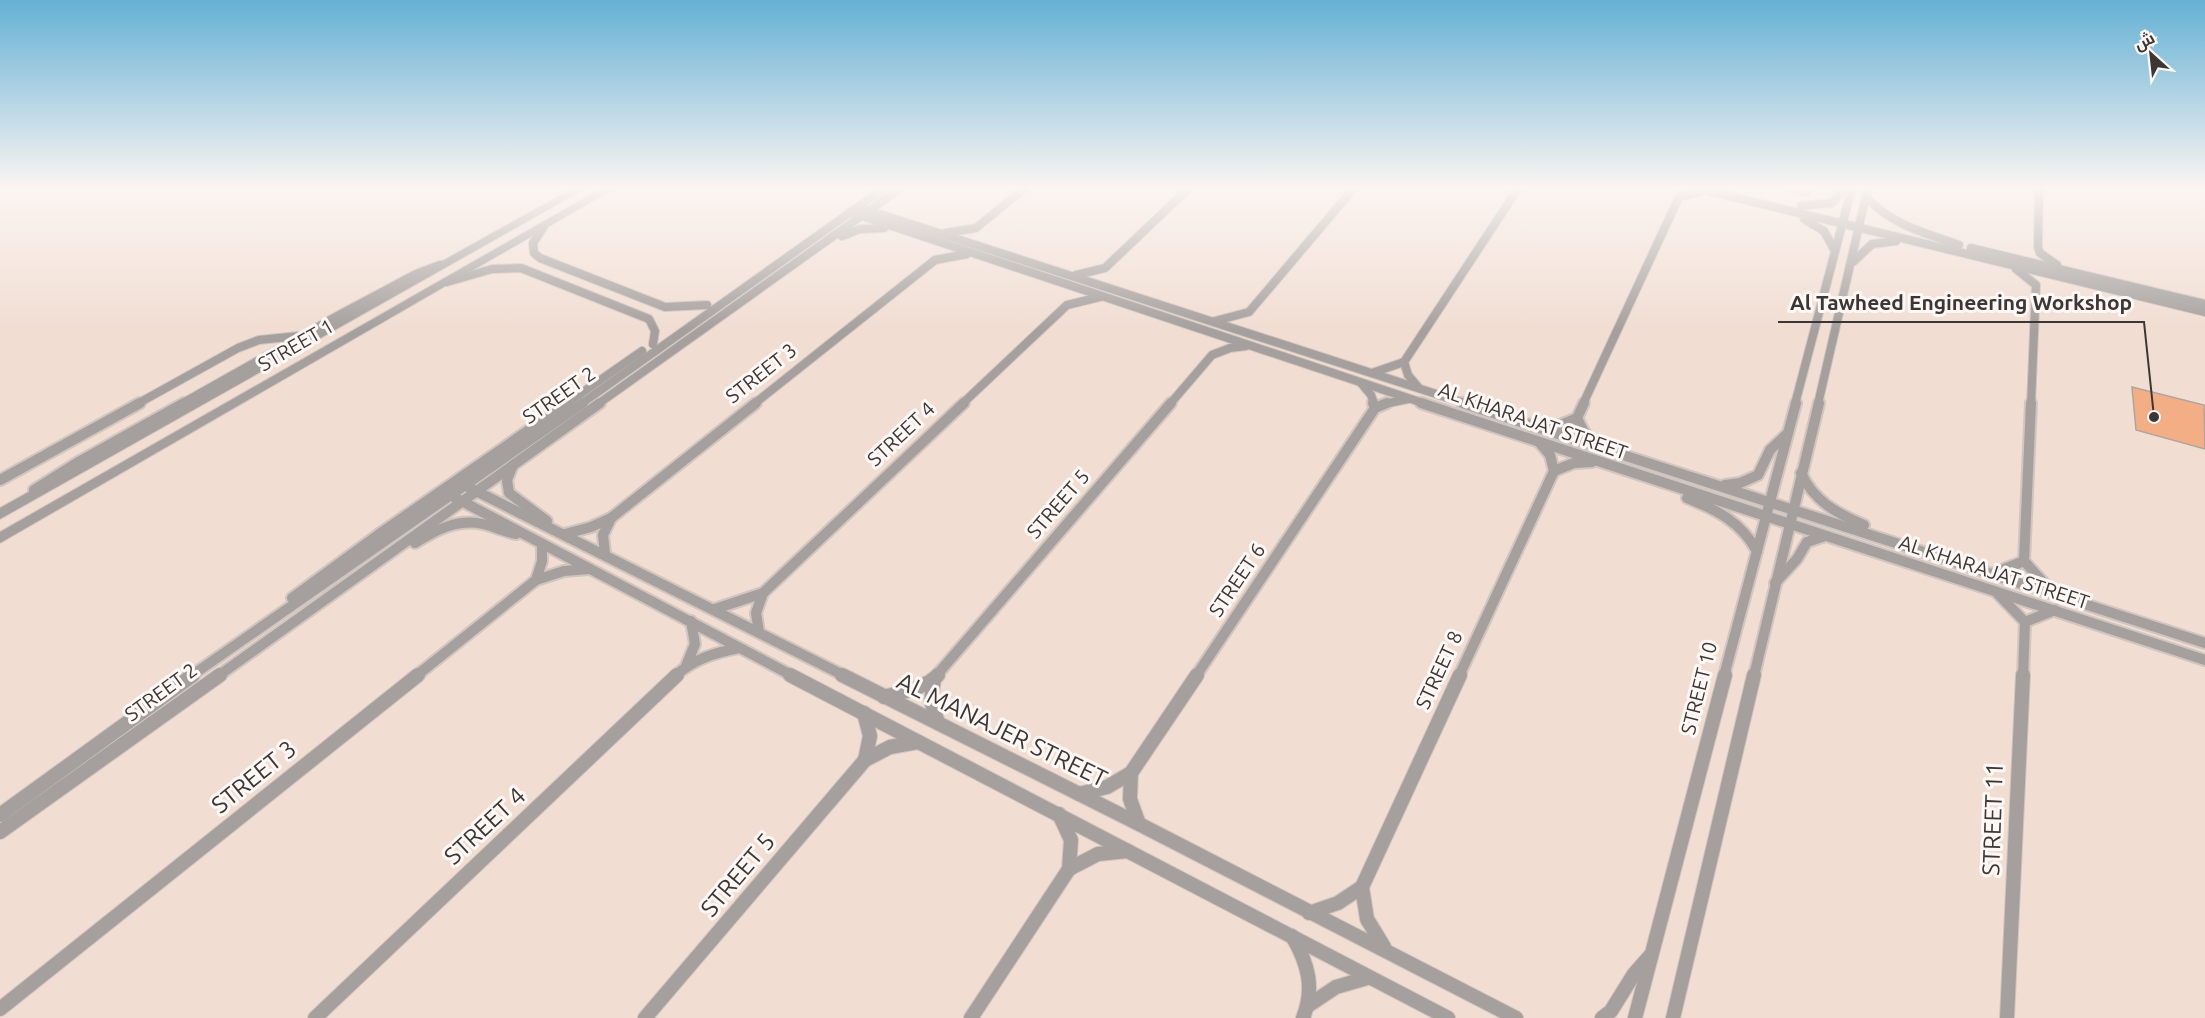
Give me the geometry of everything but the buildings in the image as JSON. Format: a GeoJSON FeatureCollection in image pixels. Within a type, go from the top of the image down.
{"type":"FeatureCollection","features":[{"type":"Feature","properties":{"kind":"street","name":"STREET 1"},"geometry":{"type":"LineString","coordinates":[[0,514],[498,235]]}},
{"type":"Feature","properties":{"kind":"street","name":"STREET 1"},"geometry":{"type":"LineString","coordinates":[[0,538],[529,235]]}},
{"type":"Feature","properties":{"kind":"street"},"geometry":{"type":"LineString","coordinates":[[538,235],[532,243],[534,253],[540,258],[665,307],[707,305]]}},
{"type":"Feature","properties":{"kind":"street","name":"STREET 2"},"geometry":{"type":"LineString","coordinates":[[253,631],[302,589],[808,235]]}},
{"type":"Feature","properties":{"kind":"street","name":"STREET 2"},"geometry":{"type":"LineString","coordinates":[[0,832],[375,564],[457,498],[466,486],[826,235]]}},
{"type":"Feature","properties":{"kind":"street","name":"STREET 2"},"geometry":{"type":"LineString","coordinates":[[0,815],[253,631],[457,498],[477,491],[832,235]]}},
{"type":"Feature","properties":{"kind":"street","name":"STREET 2"},"geometry":{"type":"LineString","coordinates":[[819,246],[844,235]]}},
{"type":"Feature","properties":{"kind":"street","name":"AL KHARAJAT STREET"},"geometry":{"type":"LineString","coordinates":[[922,235],[936,235]]}},
{"type":"Feature","properties":{"kind":"street"},"geometry":{"type":"LineString","coordinates":[[931,235],[937,250],[935,260]]}},
{"type":"Feature","properties":{"kind":"street","name":"AL KHARAJAT STREET"},"geometry":{"type":"LineString","coordinates":[[931,235],[970,253],[2205,660]]}},
{"type":"Feature","properties":{"kind":"street","name":"AL KHARAJAT STREET"},"geometry":{"type":"LineString","coordinates":[[943,235],[2205,643]]}},
{"type":"Feature","properties":{"kind":"street"},"geometry":{"type":"LineString","coordinates":[[975,235],[979,246]]}},
{"type":"Feature","properties":{"kind":"street"},"geometry":{"type":"LineString","coordinates":[[1070,275],[1088,274],[1105,268],[1140,235]]}},
{"type":"Feature","properties":{"kind":"street"},"geometry":{"type":"LineString","coordinates":[[1212,321],[1232,318],[1249,312],[1315,235]]}},
{"type":"Feature","properties":{"kind":"street"},"geometry":{"type":"LineString","coordinates":[[1371,373],[1404,362],[1488,235]]}},
{"type":"Feature","properties":{"kind":"street"},"geometry":{"type":"LineString","coordinates":[[1548,430],[1577,418],[1659,235]]}},
{"type":"Feature","properties":{"kind":"street"},"geometry":{"type":"LineString","coordinates":[[1827,235],[1831,238],[1835,252]]}},
{"type":"Feature","properties":{"kind":"street","name":"STREET 10"},"geometry":{"type":"LineString","coordinates":[[1635,1018],[1840,235]]}},
{"type":"Feature","properties":{"kind":"street"},"geometry":{"type":"LineString","coordinates":[[1673,1018],[1858,235]]}},
{"type":"Feature","properties":{"kind":"street"},"geometry":{"type":"LineString","coordinates":[[1896,235],[2008,265],[2067,274]]}},
{"type":"Feature","properties":{"kind":"street"},"geometry":{"type":"LineString","coordinates":[[1910,235],[1959,245],[2204,310]]}},
{"type":"Feature","properties":{"kind":"street"},"geometry":{"type":"LineString","coordinates":[[1930,235],[1959,245]]}},
{"type":"Feature","properties":{"kind":"street"},"geometry":{"type":"LineString","coordinates":[[2038,235],[2038,247],[2047,259],[2067,274]]}},
{"type":"Feature","properties":{"kind":"street"},"geometry":{"type":"LineString","coordinates":[[1851,267],[1864,247],[1877,241],[1931,245]]}},
{"type":"Feature","properties":{"kind":"street"},"geometry":{"type":"LineString","coordinates":[[1998,255],[2025,254],[2038,247]]}},
{"type":"Feature","properties":{"kind":"street","name":"STREET 3"},"geometry":{"type":"LineString","coordinates":[[559,531],[591,527],[611,518],[935,260],[970,253]]}},
{"type":"Feature","properties":{"kind":"street"},"geometry":{"type":"LineString","coordinates":[[0,514],[71,467],[304,335],[416,274],[449,262]]}},
{"type":"Feature","properties":{"kind":"street"},"geometry":{"type":"LineString","coordinates":[[2008,265],[2024,274],[2036,285],[2024,561],[2053,594]]}},
{"type":"Feature","properties":{"kind":"street"},"geometry":{"type":"LineString","coordinates":[[444,284],[487,269],[521,268],[649,319],[654,331],[652,344]]}},
{"type":"Feature","properties":{"kind":"street"},"geometry":{"type":"LineString","coordinates":[[1105,268],[1105,279],[1112,289]]}},
{"type":"Feature","properties":{"kind":"street"},"geometry":{"type":"LineString","coordinates":[[2036,285],[2067,274]]}},
{"type":"Feature","properties":{"kind":"street"},"geometry":{"type":"LineString","coordinates":[[1062,283],[1067,294],[1067,305],[1102,297]]}},
{"type":"Feature","properties":{"kind":"street","name":"STREET 4"},"geometry":{"type":"LineString","coordinates":[[715,609],[763,592],[1067,305]]}},
{"type":"Feature","properties":{"kind":"street"},"geometry":{"type":"LineString","coordinates":[[1249,312],[1249,324],[1258,336]]}},
{"type":"Feature","properties":{"kind":"street"},"geometry":{"type":"LineString","coordinates":[[1206,331],[1212,343],[1212,355],[1230,348],[1250,346]]}},
{"type":"Feature","properties":{"kind":"street"},"geometry":{"type":"LineString","coordinates":[[0,480],[238,348],[259,340],[304,335]]}},
{"type":"Feature","properties":{"kind":"street","name":"STREET 5"},"geometry":{"type":"LineString","coordinates":[[884,697],[910,690],[934,679],[1212,355]]}},
{"type":"Feature","properties":{"kind":"street"},"geometry":{"type":"LineString","coordinates":[[1404,362],[1408,375],[1419,388]]}},
{"type":"Feature","properties":{"kind":"street"},"geometry":{"type":"LineString","coordinates":[[1361,383],[1371,395],[1375,408],[1391,401],[1411,399]]}},
{"type":"Feature","properties":{"kind":"street","name":"STREET 6"},"geometry":{"type":"LineString","coordinates":[[1079,794],[1107,787],[1131,773],[1375,408]]}},
{"type":"Feature","properties":{"kind":"street"},"geometry":{"type":"LineString","coordinates":[[1577,418],[1584,432],[1597,446]]}},
{"type":"Feature","properties":{"kind":"street","name":"STREET 10"},"geometry":{"type":"LineString","coordinates":[[1714,484],[1740,483],[1758,475],[1770,450],[1787,434]]}},
{"type":"Feature","properties":{"kind":"street"},"geometry":{"type":"LineString","coordinates":[[1538,441],[1550,455],[1554,471],[1574,463],[1599,461]]}},
{"type":"Feature","properties":{"kind":"street"},"geometry":{"type":"LineString","coordinates":[[514,464],[507,480],[509,493],[536,511],[559,531]]}},
{"type":"Feature","properties":{"kind":"street","name":"STREET 8"},"geometry":{"type":"LineString","coordinates":[[1362,887],[1554,471]]}},
{"type":"Feature","properties":{"kind":"street"},"geometry":{"type":"LineString","coordinates":[[1801,473],[1811,493],[1826,507],[1899,543]]}},
{"type":"Feature","properties":{"kind":"street"},"geometry":{"type":"LineString","coordinates":[[1638,475],[1727,515],[1743,528],[1756,551]]}},
{"type":"Feature","properties":{"kind":"street","name":"AL MANAJER STREET"},"geometry":{"type":"LineString","coordinates":[[466,486],[715,609],[1516,1018]]}},
{"type":"Feature","properties":{"kind":"street"},"geometry":{"type":"LineString","coordinates":[[457,498],[918,742],[1292,936],[1367,978],[1448,1018]]}},
{"type":"Feature","properties":{"kind":"street"},"geometry":{"type":"LineString","coordinates":[[605,554],[603,535],[611,518]]}},
{"type":"Feature","properties":{"kind":"street","name":"STREET 2"},"geometry":{"type":"LineString","coordinates":[[375,564],[438,530],[458,523],[477,522],[528,537]]}},
{"type":"Feature","properties":{"kind":"street"},"geometry":{"type":"LineString","coordinates":[[1775,583],[1797,559],[1807,542],[1825,536]]}},
{"type":"Feature","properties":{"kind":"street"},"geometry":{"type":"LineString","coordinates":[[536,580],[542,561],[542,544]]}},
{"type":"Feature","properties":{"kind":"street"},"geometry":{"type":"LineString","coordinates":[[1992,574],[2024,561]]}},
{"type":"Feature","properties":{"kind":"street","name":"STREET 3"},"geometry":{"type":"LineString","coordinates":[[0,1009],[536,580],[564,571],[591,569]]}},
{"type":"Feature","properties":{"kind":"street"},"geometry":{"type":"LineString","coordinates":[[1994,591],[2025,622],[2055,610]]}},
{"type":"Feature","properties":{"kind":"street"},"geometry":{"type":"LineString","coordinates":[[759,632],[756,612],[763,592]]}},
{"type":"Feature","properties":{"kind":"street"},"geometry":{"type":"LineString","coordinates":[[686,666],[694,644],[691,621]]}},
{"type":"Feature","properties":{"kind":"street","name":"STREET 11"},"geometry":{"type":"LineString","coordinates":[[2007,1018],[2025,622]]}},
{"type":"Feature","properties":{"kind":"street","name":"STREET 4"},"geometry":{"type":"LineString","coordinates":[[315,1018],[686,666],[710,654],[739,648]]}},
{"type":"Feature","properties":{"kind":"street"},"geometry":{"type":"LineString","coordinates":[[934,679],[931,702],[938,723]]}},
{"type":"Feature","properties":{"kind":"street"},"geometry":{"type":"LineString","coordinates":[[864,713],[870,736],[865,760]]}},
{"type":"Feature","properties":{"kind":"street","name":"STREET 5"},"geometry":{"type":"LineString","coordinates":[[645,1018],[865,760],[890,747],[918,742]]}},
{"type":"Feature","properties":{"kind":"street"},"geometry":{"type":"LineString","coordinates":[[1131,773],[1130,799],[1139,824]]}},
{"type":"Feature","properties":{"kind":"street"},"geometry":{"type":"LineString","coordinates":[[970,1018],[1069,868],[1071,840],[1059,814]]}},
{"type":"Feature","properties":{"kind":"street"},"geometry":{"type":"LineString","coordinates":[[1069,868],[1098,854],[1130,851]]}},
{"type":"Feature","properties":{"kind":"street"},"geometry":{"type":"LineString","coordinates":[[1309,913],[1338,903],[1362,887]]}},
{"type":"Feature","properties":{"kind":"street"},"geometry":{"type":"LineString","coordinates":[[1362,887],[1362,903],[1367,920],[1375,937],[1388,952]]}},
{"type":"Feature","properties":{"kind":"street"},"geometry":{"type":"LineString","coordinates":[[1292,936],[1304,955],[1309,971],[1306,1012]]}},
{"type":"Feature","properties":{"kind":"street","name":"STREET 10"},"geometry":{"type":"LineString","coordinates":[[1602,1018],[1611,1011],[1634,974],[1652,954]]}},
{"type":"Feature","properties":{"kind":"street"},"geometry":{"type":"LineString","coordinates":[[1306,1012],[1336,987],[1367,978]]}},
{"type":"Feature","properties":{"kind":"shaded area"},"geometry":{"type":"Polygon","coordinates":[[[0,235],[2205,235],[2205,1018],[0,1018],[0,235]]]}},
{"type":"Feature","properties":{"kind":"place","name":"Al Tawheed Engineering Workshop"},"geometry":{"type":"Point","coordinates":[2154,417]}}]}
